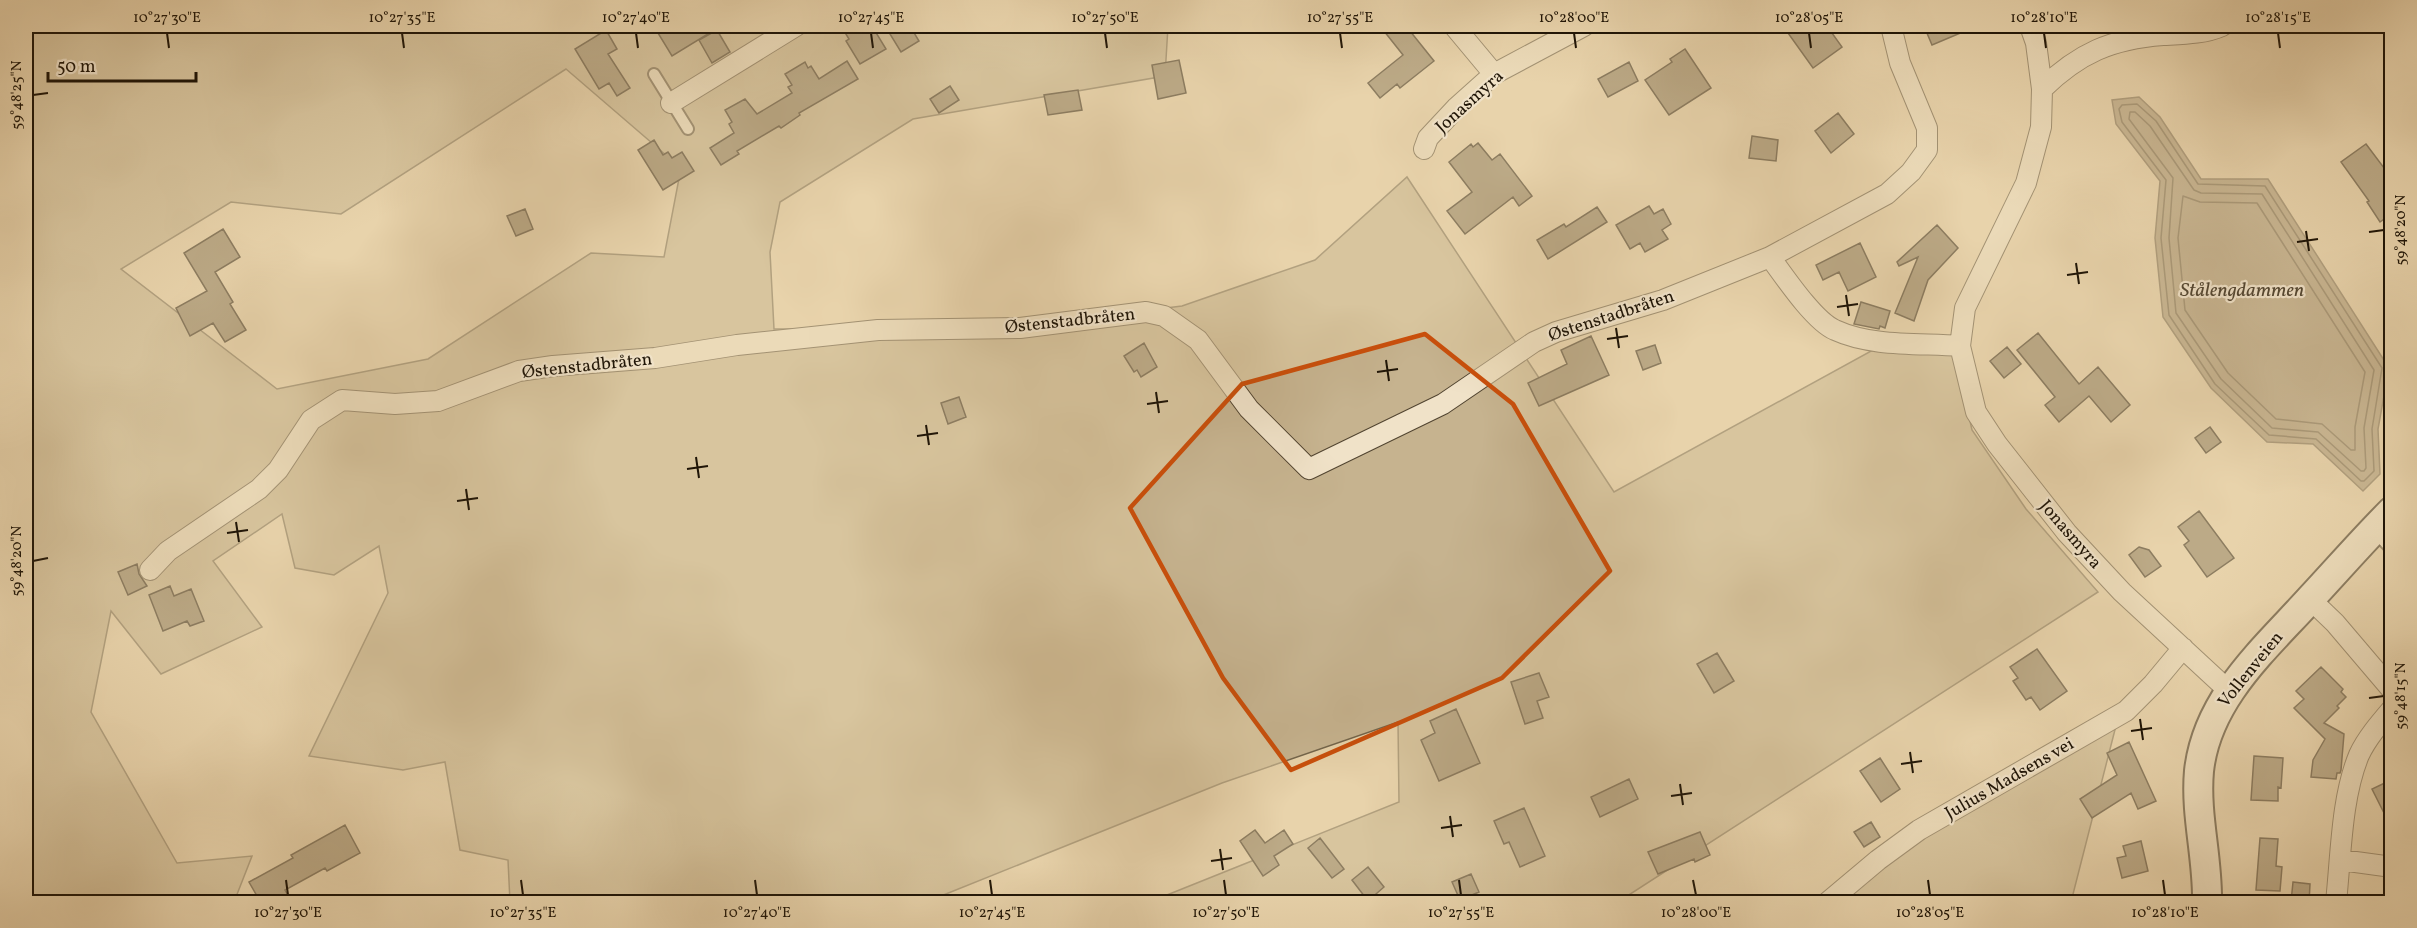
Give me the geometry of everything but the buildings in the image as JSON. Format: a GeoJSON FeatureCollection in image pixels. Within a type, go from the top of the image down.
{"type":"FeatureCollection","features":[{"type":"Feature","properties":{"kind":"main road","name":"Vollenveien"},"geometry":{"type":"LineString","coordinates":[[2207,903],[2207,864],[2198,795],[2199,771],[2207,733],[2216,712],[2229,691],[2257,656],[2310,599],[2385,530]]}},
{"type":"Feature","properties":{"kind":"street"},"geometry":{"type":"LineString","coordinates":[[671,103],[796,26]]}},
{"type":"Feature","properties":{"kind":"street"},"geometry":{"type":"LineString","coordinates":[[1454,26],[1494,74]]}},
{"type":"Feature","properties":{"kind":"street","name":"Jonasmyra"},"geometry":{"type":"LineString","coordinates":[[1424,149],[1428,138],[1456,108],[1494,74],[1584,26]]}},
{"type":"Feature","properties":{"kind":"street","name":"Østenstadbråten"},"geometry":{"type":"LineString","coordinates":[[150,570],[168,551],[259,489],[278,470],[311,420],[342,400],[394,404],[438,401],[519,371],[655,358],[737,345],[878,330],[1020,328],[1146,312],[1164,316],[1198,340],[1249,409],[1309,469],[1443,404],[1534,342],[1556,332],[1663,300],[1770,257],[1887,194],[1911,172],[1927,150],[1927,128],[1900,63],[1891,26]]}},
{"type":"Feature","properties":{"kind":"street","name":"Jonasmyra"},"geometry":{"type":"LineString","coordinates":[[2030,26],[2036,43],[2042,89],[2041,127],[2026,183],[1965,308],[1960,346],[1976,412],[1996,444],[2067,533],[2122,592],[2229,691]]}},
{"type":"Feature","properties":{"kind":"street"},"geometry":{"type":"LineString","coordinates":[[2042,89],[2063,69],[2084,55],[2111,43],[2140,37],[2198,33],[2222,26]]}},
{"type":"Feature","properties":{"kind":"street"},"geometry":{"type":"LineString","coordinates":[[1770,257],[1803,302],[1833,330],[1874,340],[1960,346]]}},
{"type":"Feature","properties":{"kind":"street"},"geometry":{"type":"LineString","coordinates":[[2310,599],[2335,623],[2391,690]]}},
{"type":"Feature","properties":{"kind":"street","name":"Julius Madsens vei"},"geometry":{"type":"LineString","coordinates":[[1828,903],[1878,860],[1918,830],[2126,711],[2153,684],[2183,648]]}},
{"type":"Feature","properties":{"kind":"street"},"geometry":{"type":"LineString","coordinates":[[2336,903],[2352,776],[2360,754],[2391,709]]}},
{"type":"Feature","properties":{"kind":"street"},"geometry":{"type":"LineString","coordinates":[[2341,860],[2391,867]]}},
{"type":"Feature","properties":{"kind":"lane"},"geometry":{"type":"LineString","coordinates":[[654,74],[688,129]]}},
{"type":"Feature","properties":{"kind":"highlighted area"},"geometry":{"type":"Polygon","coordinates":[[[1425,334],[1513,404],[1610,571],[1502,678],[1291,770],[1223,678],[1130,508],[1242,384],[1425,334]]]}},
{"type":"Feature","properties":{"kind":"shaded area"},"geometry":{"type":"Polygon","coordinates":[[[26,26],[1168,26],[1165,76],[913,119],[780,202],[770,252],[774,329],[995,329],[1182,306],[1315,260],[1407,177],[1614,492],[1882,345],[1954,350],[1972,430],[2026,509],[2098,592],[1618,902],[1164,902],[1162,897],[1399,802],[1398,722],[1222,783],[930,902],[510,902],[508,860],[460,850],[445,762],[403,770],[309,756],[388,593],[379,546],[334,575],[295,568],[282,514],[213,561],[262,627],[161,674],[111,611],[91,712],[177,863],[252,856],[234,902],[26,902],[26,26]],[[566,69],[341,214],[231,202],[121,269],[277,389],[428,359],[591,253],[664,257],[681,168],[566,69]]]}},
{"type":"Feature","properties":{"kind":"shaded area"},"geometry":{"type":"Polygon","coordinates":[[[2120,710],[2071,902],[1822,902],[2120,710]]]}},
{"type":"Feature","properties":{"kind":"water","name":"Stålengdammen"},"geometry":{"type":"Polygon","coordinates":[[[2139,97],[2160,117],[2201,179],[2268,179],[2389,368],[2378,429],[2380,474],[2363,491],[2313,444],[2267,442],[2211,388],[2163,317],[2155,238],[2160,181],[2116,124],[2112,100],[2139,97]]]}}]}
